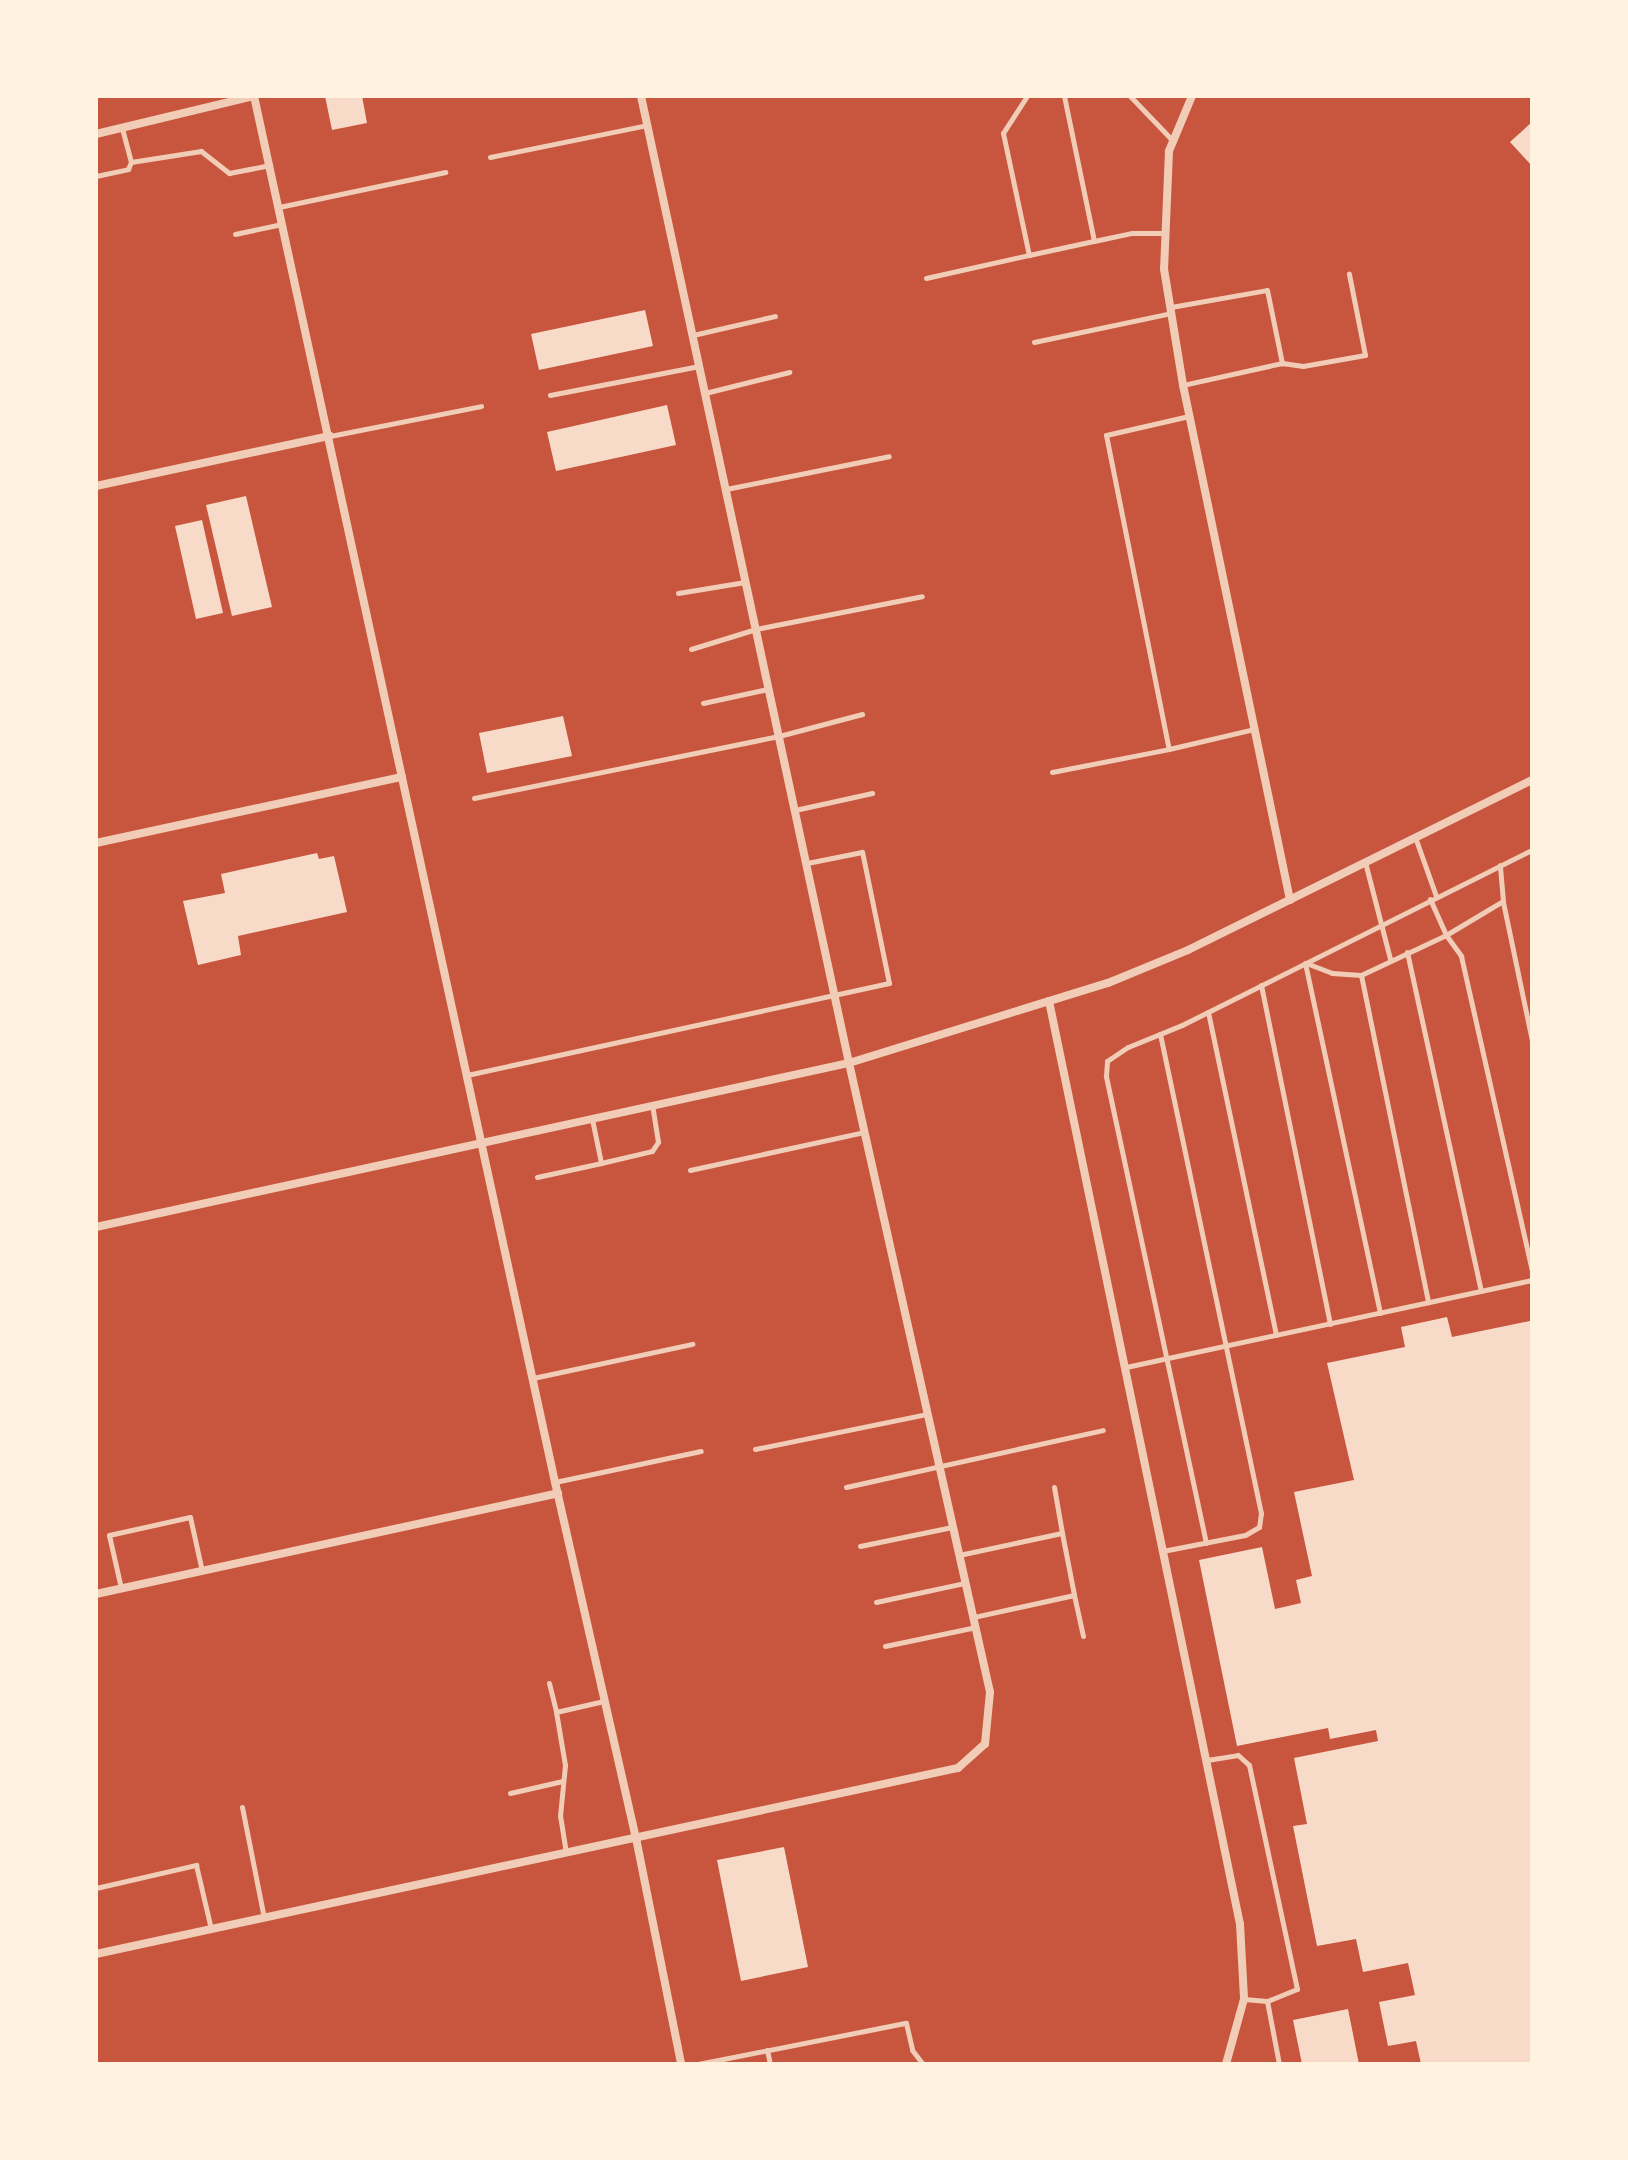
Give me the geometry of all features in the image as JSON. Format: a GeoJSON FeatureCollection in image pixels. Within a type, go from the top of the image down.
{"type":"FeatureCollection","features":[{"type":"Feature","properties":{"kind":"street"},"geometry":{"type":"LineString","coordinates":[[96,134],[254,96],[532,1378],[636,1838],[681,2064]]}},
{"type":"Feature","properties":{"kind":"street"},"geometry":{"type":"LineString","coordinates":[[96,1954],[958,1768],[985,1744],[990,1692],[849,1063],[641,96]]}},
{"type":"Feature","properties":{"kind":"street"},"geometry":{"type":"LineString","coordinates":[[1192,96],[1169,151],[1164,269],[1189,416],[1290,900]]}},
{"type":"Feature","properties":{"kind":"street"},"geometry":{"type":"LineString","coordinates":[[96,486],[330,436]]}},
{"type":"Feature","properties":{"kind":"street"},"geometry":{"type":"LineString","coordinates":[[96,843],[402,777]]}},
{"type":"Feature","properties":{"kind":"street"},"geometry":{"type":"LineString","coordinates":[[96,1227],[849,1063],[1108,983],[1188,950],[1532,780]]}},
{"type":"Feature","properties":{"kind":"street"},"geometry":{"type":"LineString","coordinates":[[1049,1001],[1240,1924],[1244,1999],[1226,2064]]}},
{"type":"Feature","properties":{"kind":"street"},"geometry":{"type":"LineString","coordinates":[[96,1594],[558,1493]]}},
{"type":"Feature","properties":{"kind":"lane"},"geometry":{"type":"LineString","coordinates":[[1027,96],[1003,133],[1029,255]]}},
{"type":"Feature","properties":{"kind":"lane"},"geometry":{"type":"LineString","coordinates":[[1064,96],[1094,241]]}},
{"type":"Feature","properties":{"kind":"lane"},"geometry":{"type":"LineString","coordinates":[[1130,96],[1173,141]]}},
{"type":"Feature","properties":{"kind":"lane"},"geometry":{"type":"LineString","coordinates":[[490,157],[647,125]]}},
{"type":"Feature","properties":{"kind":"lane"},"geometry":{"type":"LineString","coordinates":[[96,176],[128,169],[131,162],[122,128]]}},
{"type":"Feature","properties":{"kind":"lane"},"geometry":{"type":"LineString","coordinates":[[131,162],[201,151],[229,173],[270,165]]}},
{"type":"Feature","properties":{"kind":"lane"},"geometry":{"type":"LineString","coordinates":[[279,207],[445,172]]}},
{"type":"Feature","properties":{"kind":"lane"},"geometry":{"type":"LineString","coordinates":[[235,234],[283,224]]}},
{"type":"Feature","properties":{"kind":"lane"},"geometry":{"type":"LineString","coordinates":[[926,278],[1132,233],[1165,233]]}},
{"type":"Feature","properties":{"kind":"lane"},"geometry":{"type":"LineString","coordinates":[[1183,385],[1282,363],[1303,366],[1365,355],[1349,274]]}},
{"type":"Feature","properties":{"kind":"lane"},"geometry":{"type":"LineString","coordinates":[[1034,342],[1267,290],[1282,363]]}},
{"type":"Feature","properties":{"kind":"lane"},"geometry":{"type":"LineString","coordinates":[[693,335],[775,316]]}},
{"type":"Feature","properties":{"kind":"lane"},"geometry":{"type":"LineString","coordinates":[[550,395],[699,366]]}},
{"type":"Feature","properties":{"kind":"lane"},"geometry":{"type":"LineString","coordinates":[[705,393],[789,372]]}},
{"type":"Feature","properties":{"kind":"lane"},"geometry":{"type":"LineString","coordinates":[[330,436],[481,406]]}},
{"type":"Feature","properties":{"kind":"lane"},"geometry":{"type":"LineString","coordinates":[[1169,749],[1106,435],[1189,416]]}},
{"type":"Feature","properties":{"kind":"lane"},"geometry":{"type":"LineString","coordinates":[[726,489],[889,456]]}},
{"type":"Feature","properties":{"kind":"lane"},"geometry":{"type":"LineString","coordinates":[[678,593],[746,582]]}},
{"type":"Feature","properties":{"kind":"lane"},"geometry":{"type":"LineString","coordinates":[[691,649],[756,629],[922,596]]}},
{"type":"Feature","properties":{"kind":"lane"},"geometry":{"type":"LineString","coordinates":[[703,703],[769,688]]}},
{"type":"Feature","properties":{"kind":"lane"},"geometry":{"type":"LineString","coordinates":[[474,798],[779,736],[862,714]]}},
{"type":"Feature","properties":{"kind":"lane"},"geometry":{"type":"LineString","coordinates":[[1052,772],[1254,729]]}},
{"type":"Feature","properties":{"kind":"lane"},"geometry":{"type":"LineString","coordinates":[[795,810],[872,793]]}},
{"type":"Feature","properties":{"kind":"lane"},"geometry":{"type":"LineString","coordinates":[[1414,836],[1446,935],[1461,956],[1532,1272]]}},
{"type":"Feature","properties":{"kind":"lane"},"geometry":{"type":"LineString","coordinates":[[1206,1543],[1106,1076],[1107,1061],[1128,1047],[1208,1012],[1532,850]]}},
{"type":"Feature","properties":{"kind":"lane"},"geometry":{"type":"LineString","coordinates":[[466,1075],[889,983],[862,852],[807,863]]}},
{"type":"Feature","properties":{"kind":"lane"},"geometry":{"type":"LineString","coordinates":[[1365,861],[1390,959]]}},
{"type":"Feature","properties":{"kind":"lane"},"geometry":{"type":"LineString","coordinates":[[1500,865],[1503,901],[1532,1041]]}},
{"type":"Feature","properties":{"kind":"lane"},"geometry":{"type":"LineString","coordinates":[[1305,963],[1332,973],[1361,975],[1446,935],[1503,901]]}},
{"type":"Feature","properties":{"kind":"lane"},"geometry":{"type":"LineString","coordinates":[[1407,952],[1481,1291]]}},
{"type":"Feature","properties":{"kind":"lane"},"geometry":{"type":"LineString","coordinates":[[1305,963],[1380,1313]]}},
{"type":"Feature","properties":{"kind":"lane"},"geometry":{"type":"LineString","coordinates":[[1361,975],[1428,1302]]}},
{"type":"Feature","properties":{"kind":"lane"},"geometry":{"type":"LineString","coordinates":[[1261,985],[1330,1324]]}},
{"type":"Feature","properties":{"kind":"lane"},"geometry":{"type":"LineString","coordinates":[[1208,1012],[1276,1335]]}},
{"type":"Feature","properties":{"kind":"lane"},"geometry":{"type":"LineString","coordinates":[[1160,1034],[1261,1513],[1259,1527],[1245,1535],[1163,1551]]}},
{"type":"Feature","properties":{"kind":"lane"},"geometry":{"type":"LineString","coordinates":[[537,1177],[652,1151],[658,1142],[652,1105]]}},
{"type":"Feature","properties":{"kind":"lane"},"geometry":{"type":"LineString","coordinates":[[592,1118],[601,1163]]}},
{"type":"Feature","properties":{"kind":"lane"},"geometry":{"type":"LineString","coordinates":[[690,1170],[865,1132]]}},
{"type":"Feature","properties":{"kind":"lane"},"geometry":{"type":"LineString","coordinates":[[1126,1367],[1532,1280]]}},
{"type":"Feature","properties":{"kind":"lane"},"geometry":{"type":"LineString","coordinates":[[532,1378],[692,1344]]}},
{"type":"Feature","properties":{"kind":"lane"},"geometry":{"type":"LineString","coordinates":[[755,1449],[928,1414]]}},
{"type":"Feature","properties":{"kind":"lane"},"geometry":{"type":"LineString","coordinates":[[846,1487],[1103,1430]]}},
{"type":"Feature","properties":{"kind":"lane"},"geometry":{"type":"LineString","coordinates":[[555,1482],[701,1451]]}},
{"type":"Feature","properties":{"kind":"lane"},"geometry":{"type":"LineString","coordinates":[[1054,1487],[1083,1636]]}},
{"type":"Feature","properties":{"kind":"lane"},"geometry":{"type":"LineString","coordinates":[[121,1589],[109,1535],[190,1517],[202,1571]]}},
{"type":"Feature","properties":{"kind":"lane"},"geometry":{"type":"LineString","coordinates":[[860,1546],[953,1527]]}},
{"type":"Feature","properties":{"kind":"lane"},"geometry":{"type":"LineString","coordinates":[[959,1555],[1062,1533]]}},
{"type":"Feature","properties":{"kind":"lane"},"geometry":{"type":"LineString","coordinates":[[876,1602],[966,1582]]}},
{"type":"Feature","properties":{"kind":"lane"},"geometry":{"type":"LineString","coordinates":[[973,1617],[1074,1595]]}},
{"type":"Feature","properties":{"kind":"lane"},"geometry":{"type":"LineString","coordinates":[[885,1646],[976,1627]]}},
{"type":"Feature","properties":{"kind":"lane"},"geometry":{"type":"LineString","coordinates":[[549,1683],[565,1765],[560,1816],[566,1853]]}},
{"type":"Feature","properties":{"kind":"lane"},"geometry":{"type":"LineString","coordinates":[[556,1712],[605,1701]]}},
{"type":"Feature","properties":{"kind":"lane"},"geometry":{"type":"LineString","coordinates":[[1206,1760],[1238,1755],[1249,1765],[1297,1989],[1267,2001],[1244,1999]]}},
{"type":"Feature","properties":{"kind":"lane"},"geometry":{"type":"LineString","coordinates":[[510,1793],[563,1781]]}},
{"type":"Feature","properties":{"kind":"lane"},"geometry":{"type":"LineString","coordinates":[[242,1807],[264,1918]]}},
{"type":"Feature","properties":{"kind":"lane"},"geometry":{"type":"LineString","coordinates":[[96,1888],[196,1865],[211,1929]]}},
{"type":"Feature","properties":{"kind":"lane"},"geometry":{"type":"LineString","coordinates":[[1267,2001],[1279,2064]]}},
{"type":"Feature","properties":{"kind":"lane"},"geometry":{"type":"LineString","coordinates":[[698,2064],[735,2060],[767,2050],[906,2023],[912,2050],[923,2064]]}},
{"type":"Feature","properties":{"kind":"lane"},"geometry":{"type":"LineString","coordinates":[[767,2050],[770,2064]]}},
{"type":"Feature","properties":{"kind":"building"},"geometry":{"type":"Polygon","coordinates":[[[325,96],[362,96],[367,123],[332,130],[325,96]]]}},
{"type":"Feature","properties":{"kind":"building"},"geometry":{"type":"Polygon","coordinates":[[[1532,122],[1532,166],[1510,142],[1532,122]]]}},
{"type":"Feature","properties":{"kind":"building"},"geometry":{"type":"Polygon","coordinates":[[[645,310],[653,346],[539,370],[531,334],[645,310]]]}},
{"type":"Feature","properties":{"kind":"building"},"geometry":{"type":"Polygon","coordinates":[[[667,405],[676,445],[556,471],[547,432],[667,405]]]}},
{"type":"Feature","properties":{"kind":"building"},"geometry":{"type":"Polygon","coordinates":[[[246,496],[272,607],[232,616],[206,505],[246,496]]]}},
{"type":"Feature","properties":{"kind":"building"},"geometry":{"type":"Polygon","coordinates":[[[202,520],[223,613],[196,619],[175,526],[202,520]]]}},
{"type":"Feature","properties":{"kind":"building"},"geometry":{"type":"Polygon","coordinates":[[[563,716],[572,756],[487,773],[479,733],[563,716]]]}},
{"type":"Feature","properties":{"kind":"building"},"geometry":{"type":"Polygon","coordinates":[[[317,853],[319,859],[334,856],[347,912],[238,936],[241,955],[198,965],[183,901],[225,893],[221,874],[317,853]]]}},
{"type":"Feature","properties":{"kind":"building"},"geometry":{"type":"Polygon","coordinates":[[[1447,1317],[1452,1337],[1530,1321],[1532,1328],[1532,2064],[1421,2064],[1416,2041],[1388,2046],[1379,2002],[1415,1995],[1408,1963],[1363,1972],[1356,1939],[1317,1946],[1293,1826],[1307,1824],[1294,1758],[1378,1741],[1376,1730],[1330,1739],[1328,1728],[1237,1746],[1199,1560],[1262,1547],[1275,1609],[1301,1603],[1296,1580],[1312,1576],[1294,1492],[1354,1480],[1327,1363],[1405,1347],[1401,1327],[1447,1317]]]}},
{"type":"Feature","properties":{"kind":"building"},"geometry":{"type":"Polygon","coordinates":[[[784,1847],[808,1967],[741,1981],[717,1860],[784,1847]]]}},
{"type":"Feature","properties":{"kind":"building"},"geometry":{"type":"Polygon","coordinates":[[[1348,2009],[1359,2064],[1302,2064],[1293,2020],[1348,2009]]]}}]}
